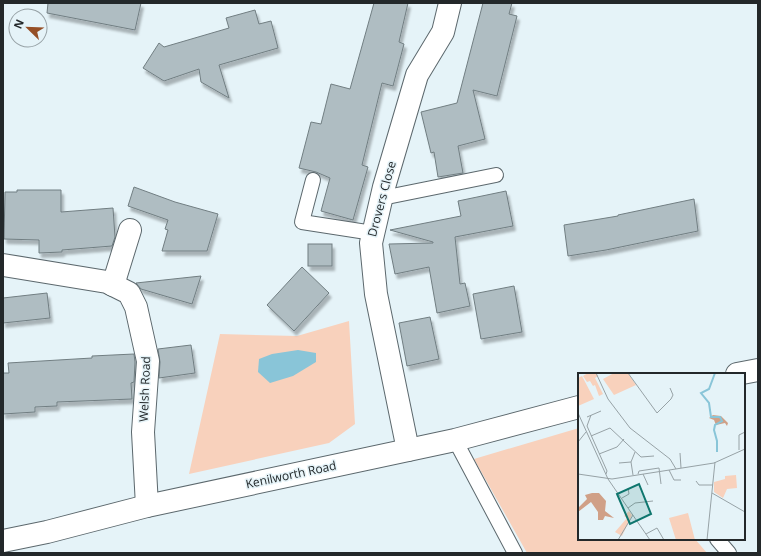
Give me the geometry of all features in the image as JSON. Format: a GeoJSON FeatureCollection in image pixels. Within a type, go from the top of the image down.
{"type":"FeatureCollection","features":[{"type":"Feature","properties":{"kind":"main road","name":"Drovers Close"},"geometry":{"type":"LineString","coordinates":[[408,450],[376,294],[371,243],[382,198],[417,75],[442,32],[450,3]]}},
{"type":"Feature","properties":{"kind":"main road"},"geometry":{"type":"LineString","coordinates":[[113,285],[130,230]]}},
{"type":"Feature","properties":{"kind":"main road","name":"Welsh Road"},"geometry":{"type":"LineString","coordinates":[[3,265],[107,282],[129,293],[136,307],[148,361],[144,432],[147,506]]}},
{"type":"Feature","properties":{"kind":"main road"},"geometry":{"type":"LineString","coordinates":[[742,373],[758,370]]}},
{"type":"Feature","properties":{"kind":"main road","name":"Kenilworth Road"},"geometry":{"type":"LineString","coordinates":[[3,540],[47,532],[147,506],[455,440],[578,407]]}},
{"type":"Feature","properties":{"kind":"lane"},"geometry":{"type":"LineString","coordinates":[[382,198],[496,175]]}},
{"type":"Feature","properties":{"kind":"lane"},"geometry":{"type":"LineString","coordinates":[[314,180],[302,222],[373,233]]}},
{"type":"Feature","properties":{"kind":"lane"},"geometry":{"type":"LineString","coordinates":[[455,440],[515,553]]}},
{"type":"Feature","properties":{"kind":"lane"},"geometry":{"type":"LineString","coordinates":[[718,540],[729,553]]}},
{"type":"Feature","properties":{"kind":"shaded area"},"geometry":{"type":"Polygon","coordinates":[[[349,321],[355,424],[329,443],[189,474],[220,334],[297,336],[349,321]]]}},
{"type":"Feature","properties":{"kind":"shaded area"},"geometry":{"type":"Polygon","coordinates":[[[578,428],[578,540],[696,540],[707,553],[527,553],[474,459],[578,428]]]}},
{"type":"Feature","properties":{"kind":"water"},"geometry":{"type":"Polygon","coordinates":[[[298,350],[316,353],[316,362],[293,376],[270,383],[258,372],[259,359],[272,354],[298,350]]]}},
{"type":"Feature","properties":{"kind":"building"},"geometry":{"type":"Polygon","coordinates":[[[48,3],[141,3],[135,30],[48,13],[48,3]]]}},
{"type":"Feature","properties":{"kind":"building"},"geometry":{"type":"Polygon","coordinates":[[[374,3],[408,3],[399,42],[404,44],[393,86],[382,83],[362,165],[368,167],[353,220],[321,211],[330,178],[316,172],[299,168],[311,122],[321,124],[331,84],[350,89],[374,3]]]}},
{"type":"Feature","properties":{"kind":"building"},"geometry":{"type":"Polygon","coordinates":[[[483,3],[512,3],[509,14],[517,16],[497,96],[473,90],[485,139],[458,146],[463,173],[438,177],[434,152],[431,153],[421,112],[457,103],[483,3]]]}},
{"type":"Feature","properties":{"kind":"building"},"geometry":{"type":"Polygon","coordinates":[[[255,10],[259,24],[271,21],[278,48],[219,65],[229,98],[201,82],[199,69],[164,81],[143,68],[159,43],[164,47],[229,28],[226,18],[255,10]]]}},
{"type":"Feature","properties":{"kind":"building"},"geometry":{"type":"Polygon","coordinates":[[[134,187],[175,202],[218,214],[207,251],[162,251],[168,230],[165,229],[168,220],[128,206],[134,187]]]}},
{"type":"Feature","properties":{"kind":"building"},"geometry":{"type":"Polygon","coordinates":[[[17,190],[61,190],[61,212],[113,208],[115,237],[112,246],[39,253],[39,240],[4,239],[5,192],[17,192],[17,190]]]}},
{"type":"Feature","properties":{"kind":"building"},"geometry":{"type":"Polygon","coordinates":[[[506,191],[513,226],[455,237],[460,284],[465,283],[470,306],[437,313],[429,267],[395,274],[389,244],[433,242],[390,230],[461,216],[458,201],[506,191]]]}},
{"type":"Feature","properties":{"kind":"building"},"geometry":{"type":"Polygon","coordinates":[[[694,199],[698,231],[606,250],[568,256],[564,225],[618,216],[694,199]]]}},
{"type":"Feature","properties":{"kind":"building"},"geometry":{"type":"Polygon","coordinates":[[[308,244],[332,244],[332,266],[308,266],[308,244]]]}},
{"type":"Feature","properties":{"kind":"building"},"geometry":{"type":"Polygon","coordinates":[[[302,267],[329,293],[294,331],[267,305],[302,267]]]}},
{"type":"Feature","properties":{"kind":"building"},"geometry":{"type":"Polygon","coordinates":[[[201,276],[192,304],[141,289],[136,283],[201,276]]]}},
{"type":"Feature","properties":{"kind":"building"},"geometry":{"type":"Polygon","coordinates":[[[514,286],[522,332],[481,339],[473,294],[514,286]]]}},
{"type":"Feature","properties":{"kind":"building"},"geometry":{"type":"Polygon","coordinates":[[[47,293],[50,318],[3,323],[3,298],[47,293]]]}},
{"type":"Feature","properties":{"kind":"building"},"geometry":{"type":"Polygon","coordinates":[[[430,317],[439,359],[407,366],[399,323],[430,317]]]}},
{"type":"Feature","properties":{"kind":"building"},"geometry":{"type":"Polygon","coordinates":[[[191,345],[195,373],[159,378],[160,362],[158,349],[191,345]]]}},
{"type":"Feature","properties":{"kind":"building"},"geometry":{"type":"Polygon","coordinates":[[[134,354],[134,382],[131,383],[132,399],[57,402],[57,406],[35,407],[35,412],[3,414],[3,373],[9,373],[8,363],[134,354]]]}}]}
